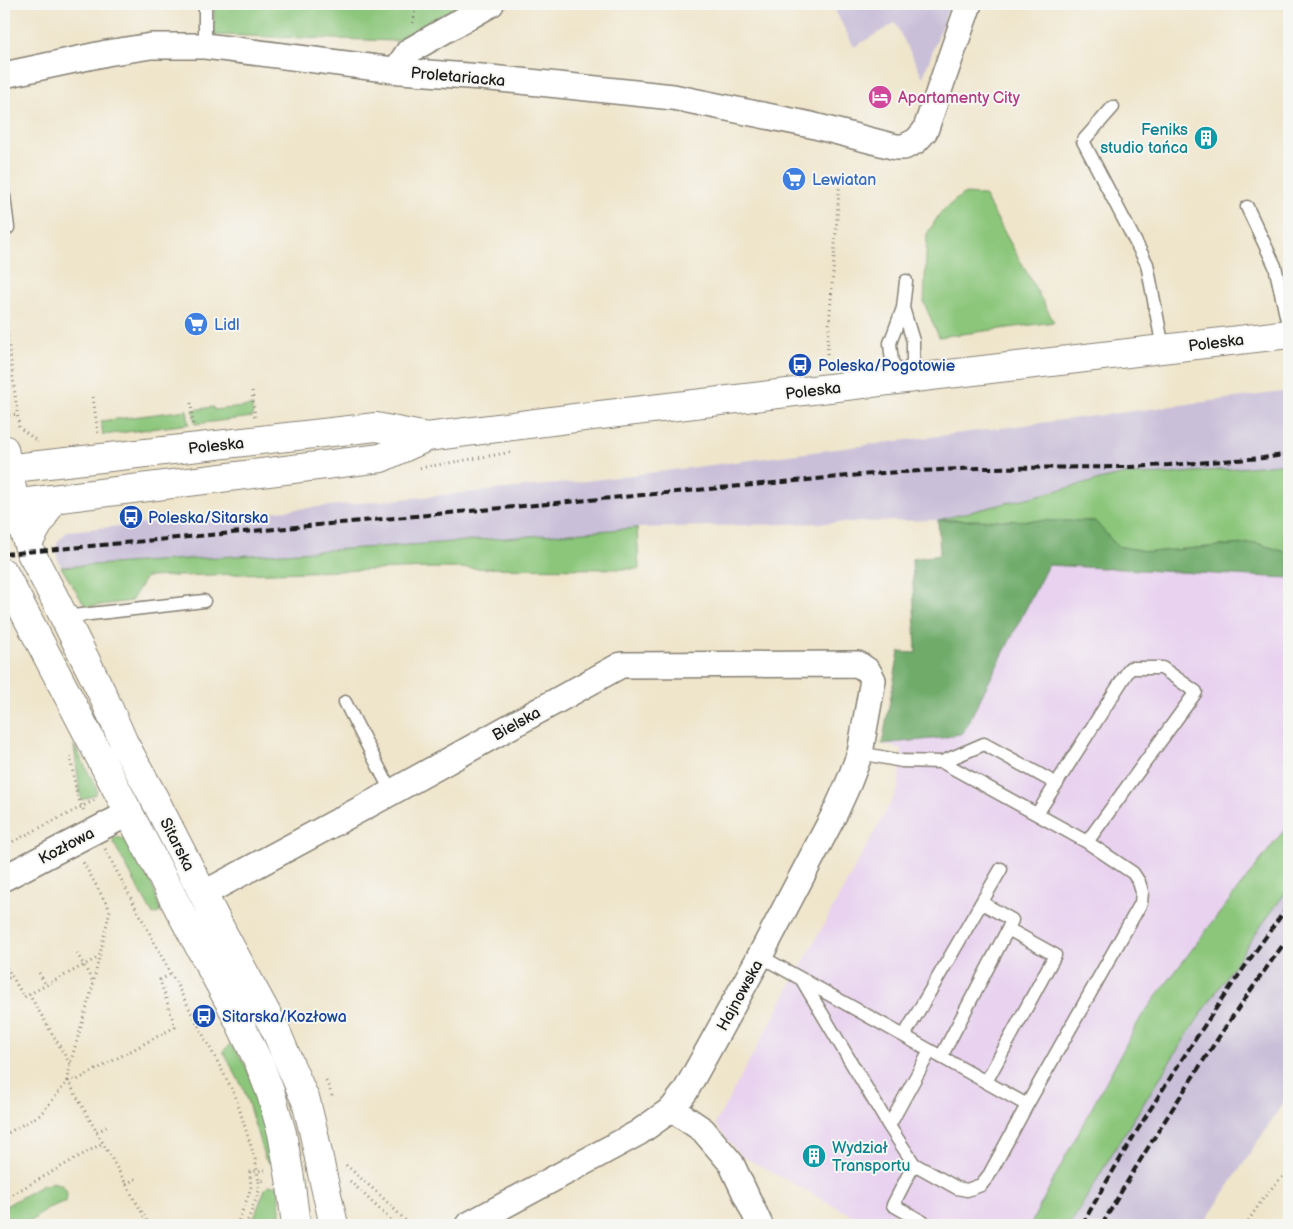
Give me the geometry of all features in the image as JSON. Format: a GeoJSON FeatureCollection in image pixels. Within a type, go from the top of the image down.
{"type":"FeatureCollection","features":[{"type":"Feature","properties":{"kind":"main road","name":"Poleska"},"geometry":{"type":"LineString","coordinates":[[10,504],[381,458],[427,437],[1289,334]]}},
{"type":"Feature","properties":{"kind":"main road","name":"Poleska"},"geometry":{"type":"LineString","coordinates":[[5,462],[131,454],[376,427],[427,437]]}},
{"type":"Feature","properties":{"kind":"main road"},"geometry":{"type":"LineString","coordinates":[[131,454],[134,489]]}},
{"type":"Feature","properties":{"kind":"main road","name":"Sitarska"},"geometry":{"type":"LineString","coordinates":[[5,462],[10,504],[30,551],[101,691],[124,743],[276,1031],[306,1102],[334,1225]]}},
{"type":"Feature","properties":{"kind":"main road"},"geometry":{"type":"LineString","coordinates":[[28,544],[53,499]]}},
{"type":"Feature","properties":{"kind":"main road","name":"Sitarska"},"geometry":{"type":"LineString","coordinates":[[4,573],[260,1063],[282,1134],[296,1225]]}},
{"type":"Feature","properties":{"kind":"street"},"geometry":{"type":"LineString","coordinates":[[396,70],[410,51],[492,4]]}},
{"type":"Feature","properties":{"kind":"street","name":"Proletariacka"},"geometry":{"type":"LineString","coordinates":[[4,74],[151,46],[205,46],[396,70],[672,97],[811,125],[896,146],[909,145],[916,141],[924,131],[969,4]]}},
{"type":"Feature","properties":{"kind":"street","name":"Bielska"},"geometry":{"type":"LineString","coordinates":[[204,894],[392,793],[621,665],[858,664]]}},
{"type":"Feature","properties":{"kind":"street","name":"Hajnowska"},"geometry":{"type":"LineString","coordinates":[[468,1225],[638,1133],[672,1109],[685,1092],[760,956],[849,782],[860,753],[873,680],[868,671],[858,664]]}},
{"type":"Feature","properties":{"kind":"street","name":"Kozłowa"},"geometry":{"type":"LineString","coordinates":[[4,878],[129,812]]}},
{"type":"Feature","properties":{"kind":"street"},"geometry":{"type":"LineString","coordinates":[[672,1109],[703,1130],[731,1163],[760,1225]]}},
{"type":"Feature","properties":{"kind":"lane"},"geometry":{"type":"LineString","coordinates":[[205,4],[205,46]]}},
{"type":"Feature","properties":{"kind":"lane"},"geometry":{"type":"LineString","coordinates":[[1113,107],[1083,141],[1147,264],[1163,348]]}},
{"type":"Feature","properties":{"kind":"lane"},"geometry":{"type":"LineString","coordinates":[[4,196],[8,228]]}},
{"type":"Feature","properties":{"kind":"lane"},"geometry":{"type":"LineString","coordinates":[[1247,207],[1275,266],[1289,329]]}},
{"type":"Feature","properties":{"kind":"lane"},"geometry":{"type":"LineString","coordinates":[[903,380],[892,362],[890,343],[903,308],[906,281]]}},
{"type":"Feature","properties":{"kind":"lane"},"geometry":{"type":"LineString","coordinates":[[903,308],[914,341],[913,361],[903,380]]}},
{"type":"Feature","properties":{"kind":"lane"},"geometry":{"type":"LineString","coordinates":[[64,617],[204,601]]}},
{"type":"Feature","properties":{"kind":"lane"},"geometry":{"type":"LineString","coordinates":[[1037,814],[1130,668],[1162,668],[1196,692],[1087,842]]}},
{"type":"Feature","properties":{"kind":"lane"},"geometry":{"type":"LineString","coordinates":[[345,702],[392,793]]}},
{"type":"Feature","properties":{"kind":"lane"},"geometry":{"type":"LineString","coordinates":[[860,753],[902,761],[942,762],[984,744],[1057,784]]}},
{"type":"Feature","properties":{"kind":"lane"},"geometry":{"type":"LineString","coordinates":[[802,980],[889,1126],[914,1164],[957,1188],[967,1190],[981,1185],[989,1175],[1141,903],[1142,892],[1139,882],[1133,873],[1087,842],[942,762]]}},
{"type":"Feature","properties":{"kind":"lane"},"geometry":{"type":"LineString","coordinates":[[904,1036],[1001,869]]}},
{"type":"Feature","properties":{"kind":"lane"},"geometry":{"type":"LineString","coordinates":[[889,1126],[936,1054],[1012,920],[982,903]]}},
{"type":"Feature","properties":{"kind":"lane"},"geometry":{"type":"LineString","coordinates":[[986,1082],[1055,955],[1008,929]]}},
{"type":"Feature","properties":{"kind":"lane"},"geometry":{"type":"LineString","coordinates":[[760,956],[1027,1105]]}},
{"type":"Feature","properties":{"kind":"lane"},"geometry":{"type":"LineString","coordinates":[[914,1164],[893,1205],[928,1225]]}},
{"type":"Feature","properties":{"kind":"path"},"geometry":{"type":"LineString","coordinates":[[827,354],[840,177],[830,173]]}},
{"type":"Feature","properties":{"kind":"path"},"geometry":{"type":"LineString","coordinates":[[4,317],[19,427],[41,444]]}},
{"type":"Feature","properties":{"kind":"path"},"geometry":{"type":"LineString","coordinates":[[252,391],[256,422]]}},
{"type":"Feature","properties":{"kind":"path"},"geometry":{"type":"LineString","coordinates":[[93,397],[98,439]]}},
{"type":"Feature","properties":{"kind":"path"},"geometry":{"type":"LineString","coordinates":[[191,403],[194,428]]}},
{"type":"Feature","properties":{"kind":"path"},"geometry":{"type":"LineString","coordinates":[[4,416],[17,414]]}},
{"type":"Feature","properties":{"kind":"path"},"geometry":{"type":"LineString","coordinates":[[419,468],[521,451]]}},
{"type":"Feature","properties":{"kind":"path"},"geometry":{"type":"LineString","coordinates":[[70,756],[77,795],[82,806],[235,1095],[258,1171],[259,1181],[259,1191],[246,1225]]}},
{"type":"Feature","properties":{"kind":"path"},"geometry":{"type":"LineString","coordinates":[[4,846],[82,806]]}},
{"type":"Feature","properties":{"kind":"path"},"geometry":{"type":"LineString","coordinates":[[4,1135],[40,1115],[68,1081],[70,1064],[93,982],[110,910],[82,859]]}},
{"type":"Feature","properties":{"kind":"path"},"geometry":{"type":"LineString","coordinates":[[77,953],[93,982]]}},
{"type":"Feature","properties":{"kind":"path"},"geometry":{"type":"LineString","coordinates":[[4,963],[24,997],[99,957]]}},
{"type":"Feature","properties":{"kind":"path"},"geometry":{"type":"LineString","coordinates":[[39,973],[46,985]]}},
{"type":"Feature","properties":{"kind":"path"},"geometry":{"type":"LineString","coordinates":[[68,1081],[77,1080],[175,1027],[160,980],[171,974]]}},
{"type":"Feature","properties":{"kind":"path"},"geometry":{"type":"LineString","coordinates":[[4,981],[12,976]]}},
{"type":"Feature","properties":{"kind":"path"},"geometry":{"type":"LineString","coordinates":[[29,994],[70,1064]]}},
{"type":"Feature","properties":{"kind":"path"},"geometry":{"type":"LineString","coordinates":[[68,1081],[149,1225]]}},
{"type":"Feature","properties":{"kind":"path"},"geometry":{"type":"LineString","coordinates":[[97,1132],[108,1126]]}},
{"type":"Feature","properties":{"kind":"path"},"geometry":{"type":"LineString","coordinates":[[4,1199],[103,1142]]}},
{"type":"Feature","properties":{"kind":"path"},"geometry":{"type":"LineString","coordinates":[[1246,1225],[1260,1202],[1280,1178],[1289,1171]]}},
{"type":"Feature","properties":{"kind":"path"},"geometry":{"type":"LineString","coordinates":[[238,1225],[251,1188],[250,1172]]}},
{"type":"Feature","properties":{"kind":"path"},"geometry":{"type":"LineString","coordinates":[[126,1184],[137,1178]]}},
{"type":"Feature","properties":{"kind":"path"},"geometry":{"type":"LineString","coordinates":[[259,1181],[269,1180]]}},
{"type":"Feature","properties":{"kind":"path"},"geometry":{"type":"LineString","coordinates":[[348,1180],[396,1225]]}},
{"type":"Feature","properties":{"kind":"shaded area"},"geometry":{"type":"Polygon","coordinates":[[[839,4],[950,4],[923,77],[895,23],[854,47],[836,12],[839,4]]]}},
{"type":"Feature","properties":{"kind":"shaded area"},"geometry":{"type":"Polygon","coordinates":[[[1289,391],[1289,463],[1171,474],[1120,475],[938,520],[637,528],[425,544],[61,567],[57,557],[57,542],[68,531],[578,482],[1289,391]]]}},
{"type":"Feature","properties":{"kind":"shaded area"},"geometry":{"type":"Polygon","coordinates":[[[912,559],[1289,578],[1289,824],[1215,919],[1069,1150],[1030,1225],[870,1225],[740,1155],[715,1124],[898,789],[902,749],[882,744],[899,652],[916,653],[912,559]]]}},
{"type":"Feature","properties":{"kind":"shaded area"},"geometry":{"type":"Polygon","coordinates":[[[1289,872],[1289,1094],[1203,1225],[1066,1225],[1289,872]]]}},
{"type":"Feature","properties":{"kind":"green space"},"geometry":{"type":"Polygon","coordinates":[[[214,4],[461,4],[396,41],[214,35],[214,4]]]}},
{"type":"Feature","properties":{"kind":"green space"},"geometry":{"type":"Polygon","coordinates":[[[963,194],[984,195],[1054,322],[939,337],[924,303],[927,234],[941,212],[963,194]]]}},
{"type":"Feature","properties":{"kind":"green space"},"geometry":{"type":"Polygon","coordinates":[[[252,406],[253,417],[195,424],[193,410],[213,407],[214,410],[252,406]]]}},
{"type":"Feature","properties":{"kind":"green space"},"geometry":{"type":"Polygon","coordinates":[[[187,410],[189,424],[103,435],[101,421],[187,410]]]}},
{"type":"Feature","properties":{"kind":"green space"},"geometry":{"type":"Polygon","coordinates":[[[1289,463],[1289,553],[1256,543],[1150,552],[1117,546],[1094,521],[938,520],[1120,475],[1171,474],[1289,463]]]}},
{"type":"Feature","properties":{"kind":"green space"},"geometry":{"type":"Polygon","coordinates":[[[938,520],[1095,521],[1117,546],[1150,552],[1256,543],[1289,553],[1289,578],[1048,565],[963,733],[942,738],[882,744],[899,652],[916,653],[912,559],[940,555],[938,520]]]}},
{"type":"Feature","properties":{"kind":"green space"},"geometry":{"type":"Polygon","coordinates":[[[637,528],[639,569],[432,568],[146,577],[131,601],[86,607],[61,567],[425,544],[637,528]]]}},
{"type":"Feature","properties":{"kind":"green space"},"geometry":{"type":"Polygon","coordinates":[[[74,745],[97,789],[96,794],[82,800],[80,794],[74,745]]]}},
{"type":"Feature","properties":{"kind":"green space"},"geometry":{"type":"Polygon","coordinates":[[[1289,824],[1289,888],[1253,937],[1185,1038],[1116,1147],[1070,1225],[1030,1225],[1141,1017],[1289,824]]]}},
{"type":"Feature","properties":{"kind":"green space"},"geometry":{"type":"Polygon","coordinates":[[[114,836],[126,840],[133,845],[154,890],[161,912],[153,915],[113,842],[114,836]]]}},
{"type":"Feature","properties":{"kind":"green space"},"geometry":{"type":"Polygon","coordinates":[[[230,1044],[247,1068],[257,1095],[274,1163],[268,1162],[265,1159],[244,1090],[223,1051],[230,1044]]]}},
{"type":"Feature","properties":{"kind":"green space"},"geometry":{"type":"Polygon","coordinates":[[[52,1182],[60,1184],[65,1188],[67,1193],[66,1201],[48,1208],[29,1223],[23,1225],[4,1225],[4,1207],[52,1182]]]}},
{"type":"Feature","properties":{"kind":"green space"},"geometry":{"type":"Polygon","coordinates":[[[278,1185],[280,1225],[251,1225],[265,1189],[268,1186],[278,1185]]]}},
{"type":"Feature","properties":{"kind":"railway"},"geometry":{"type":"LineString","coordinates":[[4,554],[882,473],[978,468],[1129,467],[1263,458],[1289,454]]}},
{"type":"Feature","properties":{"kind":"railway"},"geometry":{"type":"LineString","coordinates":[[1082,1225],[1155,1102],[1234,982],[1289,905]]}},
{"type":"Feature","properties":{"kind":"railway"},"geometry":{"type":"LineString","coordinates":[[1102,1225],[1149,1146],[1209,1052],[1289,937]]}},
{"type":"Feature","properties":{"kind":"place","name":"Apartamenty City"},"geometry":{"type":"Point","coordinates":[880,97]}},
{"type":"Feature","properties":{"kind":"place","name":"Feniks studio tańca"},"geometry":{"type":"Point","coordinates":[1206,138]}},
{"type":"Feature","properties":{"kind":"place","name":"Lewiatan"},"geometry":{"type":"Point","coordinates":[794,179]}},
{"type":"Feature","properties":{"kind":"place","name":"Lidl"},"geometry":{"type":"Point","coordinates":[196,324]}},
{"type":"Feature","properties":{"kind":"place","name":"Poleska/Pogotowie"},"geometry":{"type":"Point","coordinates":[800,365]}},
{"type":"Feature","properties":{"kind":"place","name":"Poleska/Sitarska"},"geometry":{"type":"Point","coordinates":[131,517]}},
{"type":"Feature","properties":{"kind":"place","name":"Sitarska/Kozłowa"},"geometry":{"type":"Point","coordinates":[204,1016]}},
{"type":"Feature","properties":{"kind":"place","name":"Wydział Transportu"},"geometry":{"type":"Point","coordinates":[814,1156]}}]}
